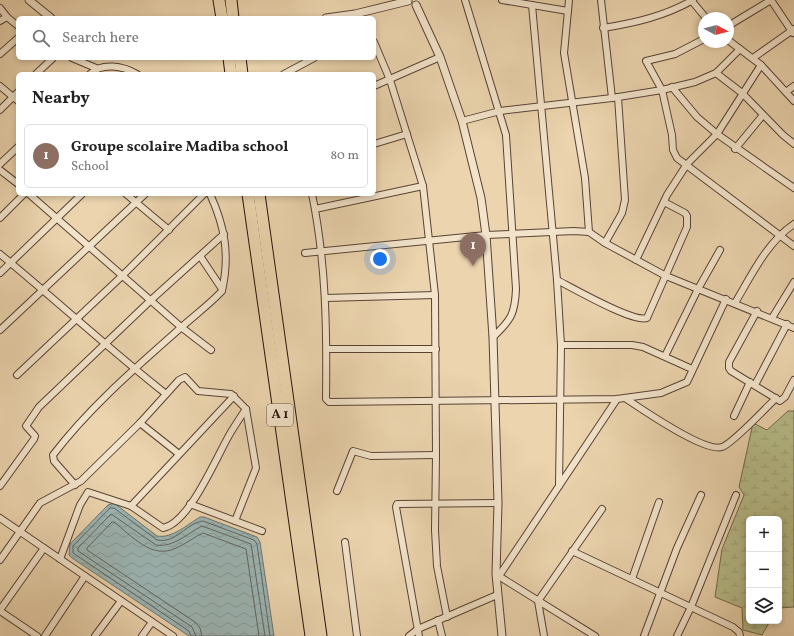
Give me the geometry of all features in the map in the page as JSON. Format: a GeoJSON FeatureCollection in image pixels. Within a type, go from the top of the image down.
{"type":"FeatureCollection","features":[{"type":"Feature","properties":{"kind":"highway"},"geometry":{"type":"LineString","coordinates":[[219,0],[222,16]]}},
{"type":"Feature","properties":{"kind":"highway"},"geometry":{"type":"LineString","coordinates":[[230,0],[234,16]]}},
{"type":"Feature","properties":{"kind":"highway"},"geometry":{"type":"LineString","coordinates":[[229,60],[231,72]]}},
{"type":"Feature","properties":{"kind":"highway"},"geometry":{"type":"LineString","coordinates":[[240,60],[242,72]]}},
{"type":"Feature","properties":{"kind":"highway","name":"A 1"},"geometry":{"type":"LineString","coordinates":[[248,196],[311,636]]}},
{"type":"Feature","properties":{"kind":"highway","name":"A 1"},"geometry":{"type":"LineString","coordinates":[[259,196],[322,636]]}},
{"type":"Feature","properties":{"kind":"street"},"geometry":{"type":"LineString","coordinates":[[29,0],[49,16]]}},
{"type":"Feature","properties":{"kind":"street"},"geometry":{"type":"LineString","coordinates":[[340,16],[396,5],[408,0],[410,4],[419,2],[462,121],[478,185],[486,235],[493,337],[495,400],[498,503],[497,595],[502,636]]}},
{"type":"Feature","properties":{"kind":"street"},"geometry":{"type":"LineString","coordinates":[[465,0],[500,111],[506,135],[516,289],[513,314],[508,322],[493,337]]}},
{"type":"Feature","properties":{"kind":"street"},"geometry":{"type":"LineString","coordinates":[[502,0],[568,11]]}},
{"type":"Feature","properties":{"kind":"street"},"geometry":{"type":"LineString","coordinates":[[569,0],[564,53],[586,178],[589,232]]}},
{"type":"Feature","properties":{"kind":"street"},"geometry":{"type":"LineString","coordinates":[[601,0],[603,28],[615,97],[625,200],[622,213],[605,243]]}},
{"type":"Feature","properties":{"kind":"street"},"geometry":{"type":"LineString","coordinates":[[603,28],[627,24],[666,14],[692,0],[701,12]]}},
{"type":"Feature","properties":{"kind":"street"},"geometry":{"type":"LineString","coordinates":[[734,22],[771,0],[793,32],[753,58]]}},
{"type":"Feature","properties":{"kind":"street"},"geometry":{"type":"LineString","coordinates":[[532,5],[557,280],[561,399],[559,486]]}},
{"type":"Feature","properties":{"kind":"street"},"geometry":{"type":"LineString","coordinates":[[0,8],[6,16],[16,24]]}},
{"type":"Feature","properties":{"kind":"street"},"geometry":{"type":"LineString","coordinates":[[0,21],[6,16]]}},
{"type":"Feature","properties":{"kind":"street"},"geometry":{"type":"LineString","coordinates":[[0,54],[16,40]]}},
{"type":"Feature","properties":{"kind":"street"},"geometry":{"type":"LineString","coordinates":[[698,42],[675,54],[648,59],[646,63],[662,90],[672,135],[672,150],[677,158],[687,164],[794,246]]}},
{"type":"Feature","properties":{"kind":"street"},"geometry":{"type":"LineString","coordinates":[[734,44],[761,65],[794,101]]}},
{"type":"Feature","properties":{"kind":"street"},"geometry":{"type":"LineString","coordinates":[[376,47],[390,80],[423,186],[430,242],[436,348],[435,530],[437,566],[447,617]]}},
{"type":"Feature","properties":{"kind":"street"},"geometry":{"type":"LineString","coordinates":[[462,121],[500,111],[615,97],[662,90],[695,82],[716,73],[740,49]]}},
{"type":"Feature","properties":{"kind":"street"},"geometry":{"type":"LineString","coordinates":[[376,85],[440,57]]}},
{"type":"Feature","properties":{"kind":"street"},"geometry":{"type":"LineString","coordinates":[[38,72],[51,60]]}},
{"type":"Feature","properties":{"kind":"street"},"geometry":{"type":"LineString","coordinates":[[77,60],[96,68]]}},
{"type":"Feature","properties":{"kind":"street"},"geometry":{"type":"LineString","coordinates":[[288,72],[310,60]]}},
{"type":"Feature","properties":{"kind":"street"},"geometry":{"type":"LineString","coordinates":[[636,260],[664,202],[687,164],[717,134],[761,65]]}},
{"type":"Feature","properties":{"kind":"street"},"geometry":{"type":"LineString","coordinates":[[92,72],[96,68],[104,66],[128,69],[133,72]]}},
{"type":"Feature","properties":{"kind":"street"},"geometry":{"type":"LineString","coordinates":[[716,73],[742,93],[782,135],[794,144]]}},
{"type":"Feature","properties":{"kind":"street"},"geometry":{"type":"LineString","coordinates":[[0,86],[16,99]]}},
{"type":"Feature","properties":{"kind":"street"},"geometry":{"type":"LineString","coordinates":[[786,92],[794,86]]}},
{"type":"Feature","properties":{"kind":"street"},"geometry":{"type":"LineString","coordinates":[[672,87],[697,117],[717,134],[794,188]]}},
{"type":"Feature","properties":{"kind":"street"},"geometry":{"type":"LineString","coordinates":[[0,110],[16,94]]}},
{"type":"Feature","properties":{"kind":"street"},"geometry":{"type":"LineString","coordinates":[[735,148],[763,115]]}},
{"type":"Feature","properties":{"kind":"street"},"geometry":{"type":"LineString","coordinates":[[376,143],[408,134]]}},
{"type":"Feature","properties":{"kind":"street"},"geometry":{"type":"LineString","coordinates":[[0,164],[16,149]]}},
{"type":"Feature","properties":{"kind":"street"},"geometry":{"type":"LineString","coordinates":[[0,170],[16,182]]}},
{"type":"Feature","properties":{"kind":"street"},"geometry":{"type":"LineString","coordinates":[[315,209],[423,186]]}},
{"type":"Feature","properties":{"kind":"street"},"geometry":{"type":"LineString","coordinates":[[0,218],[22,196]]}},
{"type":"Feature","properties":{"kind":"street"},"geometry":{"type":"LineString","coordinates":[[31,196],[181,327],[211,350]]}},
{"type":"Feature","properties":{"kind":"street"},"geometry":{"type":"LineString","coordinates":[[0,273],[80,196]]}},
{"type":"Feature","properties":{"kind":"street"},"geometry":{"type":"LineString","coordinates":[[128,196],[169,230]]}},
{"type":"Feature","properties":{"kind":"street"},"geometry":{"type":"LineString","coordinates":[[0,330],[143,196]]}},
{"type":"Feature","properties":{"kind":"street"},"geometry":{"type":"LineString","coordinates":[[17,374],[122,276],[202,196]]}},
{"type":"Feature","properties":{"kind":"street"},"geometry":{"type":"LineString","coordinates":[[75,485],[54,462],[53,455],[134,369],[222,289],[226,279],[224,234],[219,215],[211,196]]}},
{"type":"Feature","properties":{"kind":"street"},"geometry":{"type":"LineString","coordinates":[[312,196],[322,252],[325,298],[326,399],[329,402],[617,399],[661,393],[675,389],[686,382],[726,299]]}},
{"type":"Feature","properties":{"kind":"street"},"geometry":{"type":"LineString","coordinates":[[557,280],[620,312],[642,319],[647,318],[685,234],[688,221],[685,213],[664,202]]}},
{"type":"Feature","properties":{"kind":"street"},"geometry":{"type":"LineString","coordinates":[[735,303],[771,247],[780,235],[794,224]]}},
{"type":"Feature","properties":{"kind":"street"},"geometry":{"type":"LineString","coordinates":[[305,253],[430,242],[486,235],[589,232],[605,243],[666,276],[792,326],[752,383],[734,416]]}},
{"type":"Feature","properties":{"kind":"street"},"geometry":{"type":"LineString","coordinates":[[0,486],[34,439],[35,436],[26,427],[34,414],[151,300],[224,234]]}},
{"type":"Feature","properties":{"kind":"street"},"geometry":{"type":"LineString","coordinates":[[665,356],[698,288],[720,250]]}},
{"type":"Feature","properties":{"kind":"street"},"geometry":{"type":"LineString","coordinates":[[0,254],[134,369],[166,394]]}},
{"type":"Feature","properties":{"kind":"street"},"geometry":{"type":"LineString","coordinates":[[200,256],[222,289]]}},
{"type":"Feature","properties":{"kind":"street"},"geometry":{"type":"LineString","coordinates":[[772,318],[794,282]]}},
{"type":"Feature","properties":{"kind":"street"},"geometry":{"type":"LineString","coordinates":[[325,298],[434,295]]}},
{"type":"Feature","properties":{"kind":"street"},"geometry":{"type":"LineString","coordinates":[[757,311],[728,365],[731,371],[780,401],[791,392],[794,380]]}},
{"type":"Feature","properties":{"kind":"street"},"geometry":{"type":"LineString","coordinates":[[560,345],[632,345],[643,347],[692,369]]}},
{"type":"Feature","properties":{"kind":"street"},"geometry":{"type":"LineString","coordinates":[[326,349],[436,348]]}},
{"type":"Feature","properties":{"kind":"street"},"geometry":{"type":"LineString","coordinates":[[0,560],[40,503],[81,481],[140,422],[179,380],[185,377],[198,391],[231,394],[246,409],[256,468],[235,521]]}},
{"type":"Feature","properties":{"kind":"street"},"geometry":{"type":"LineString","coordinates":[[131,506],[234,396]]}},
{"type":"Feature","properties":{"kind":"street"},"geometry":{"type":"LineString","coordinates":[[625,398],[686,436],[716,448],[727,444],[776,398]]}},
{"type":"Feature","properties":{"kind":"street"},"geometry":{"type":"LineString","coordinates":[[497,575],[617,399]]}},
{"type":"Feature","properties":{"kind":"street"},"geometry":{"type":"LineString","coordinates":[[81,481],[88,492],[131,506],[163,528],[174,524],[204,485],[231,432],[246,409]]}},
{"type":"Feature","properties":{"kind":"street"},"geometry":{"type":"LineString","coordinates":[[140,422],[179,454]]}},
{"type":"Feature","properties":{"kind":"street"},"geometry":{"type":"LineString","coordinates":[[337,491],[353,451],[371,456],[436,455]]}},
{"type":"Feature","properties":{"kind":"street"},"geometry":{"type":"LineString","coordinates":[[60,559],[80,505],[88,492]]}},
{"type":"Feature","properties":{"kind":"street"},"geometry":{"type":"LineString","coordinates":[[644,636],[677,548],[701,495]]}},
{"type":"Feature","properties":{"kind":"street"},"geometry":{"type":"LineString","coordinates":[[677,636],[691,607],[736,495]]}},
{"type":"Feature","properties":{"kind":"street"},"geometry":{"type":"LineString","coordinates":[[419,636],[396,507],[399,502],[498,503]]}},
{"type":"Feature","properties":{"kind":"street"},"geometry":{"type":"LineString","coordinates":[[632,580],[659,502]]}},
{"type":"Feature","properties":{"kind":"street"},"geometry":{"type":"LineString","coordinates":[[190,504],[262,531]]}},
{"type":"Feature","properties":{"kind":"street"},"geometry":{"type":"LineString","coordinates":[[544,636],[538,601],[602,509]]}},
{"type":"Feature","properties":{"kind":"street"},"geometry":{"type":"LineString","coordinates":[[0,518],[173,636]]}},
{"type":"Feature","properties":{"kind":"street"},"geometry":{"type":"LineString","coordinates":[[345,542],[357,636]]}},
{"type":"Feature","properties":{"kind":"street"},"geometry":{"type":"LineString","coordinates":[[37,636],[0,611],[44,548]]}},
{"type":"Feature","properties":{"kind":"street"},"geometry":{"type":"LineString","coordinates":[[572,551],[733,627],[740,632],[740,636]]}},
{"type":"Feature","properties":{"kind":"street"},"geometry":{"type":"LineString","coordinates":[[497,575],[595,636]]}},
{"type":"Feature","properties":{"kind":"street"},"geometry":{"type":"LineString","coordinates":[[45,636],[85,576]]}},
{"type":"Feature","properties":{"kind":"street"},"geometry":{"type":"LineString","coordinates":[[409,636],[418,629],[497,595]]}},
{"type":"Feature","properties":{"kind":"street"},"geometry":{"type":"LineString","coordinates":[[95,636],[121,600]]}},
{"type":"Feature","properties":{"kind":"street"},"geometry":{"type":"LineString","coordinates":[[438,620],[442,636]]}},
{"type":"Feature","properties":{"kind":"street"},"geometry":{"type":"LineString","coordinates":[[142,636],[152,622]]}},
{"type":"Feature","properties":{"kind":"green space"},"geometry":{"type":"Polygon","coordinates":[[[788,411],[794,411],[794,607],[782,608],[782,516],[746,516],[746,624],[768,624],[762,635],[743,630],[742,608],[715,597],[722,549],[744,495],[739,487],[753,423],[767,430],[788,411]]]}},
{"type":"Feature","properties":{"kind":"water"},"geometry":{"type":"Polygon","coordinates":[[[114,503],[157,536],[174,533],[200,517],[204,517],[257,537],[260,542],[274,636],[189,636],[72,558],[69,555],[70,544],[108,505],[114,503]]]}},
{"type":"Feature","properties":{"kind":"place","name":"Groupe scolaire Madiba school"},"geometry":{"type":"Point","coordinates":[473,266]}}]}
